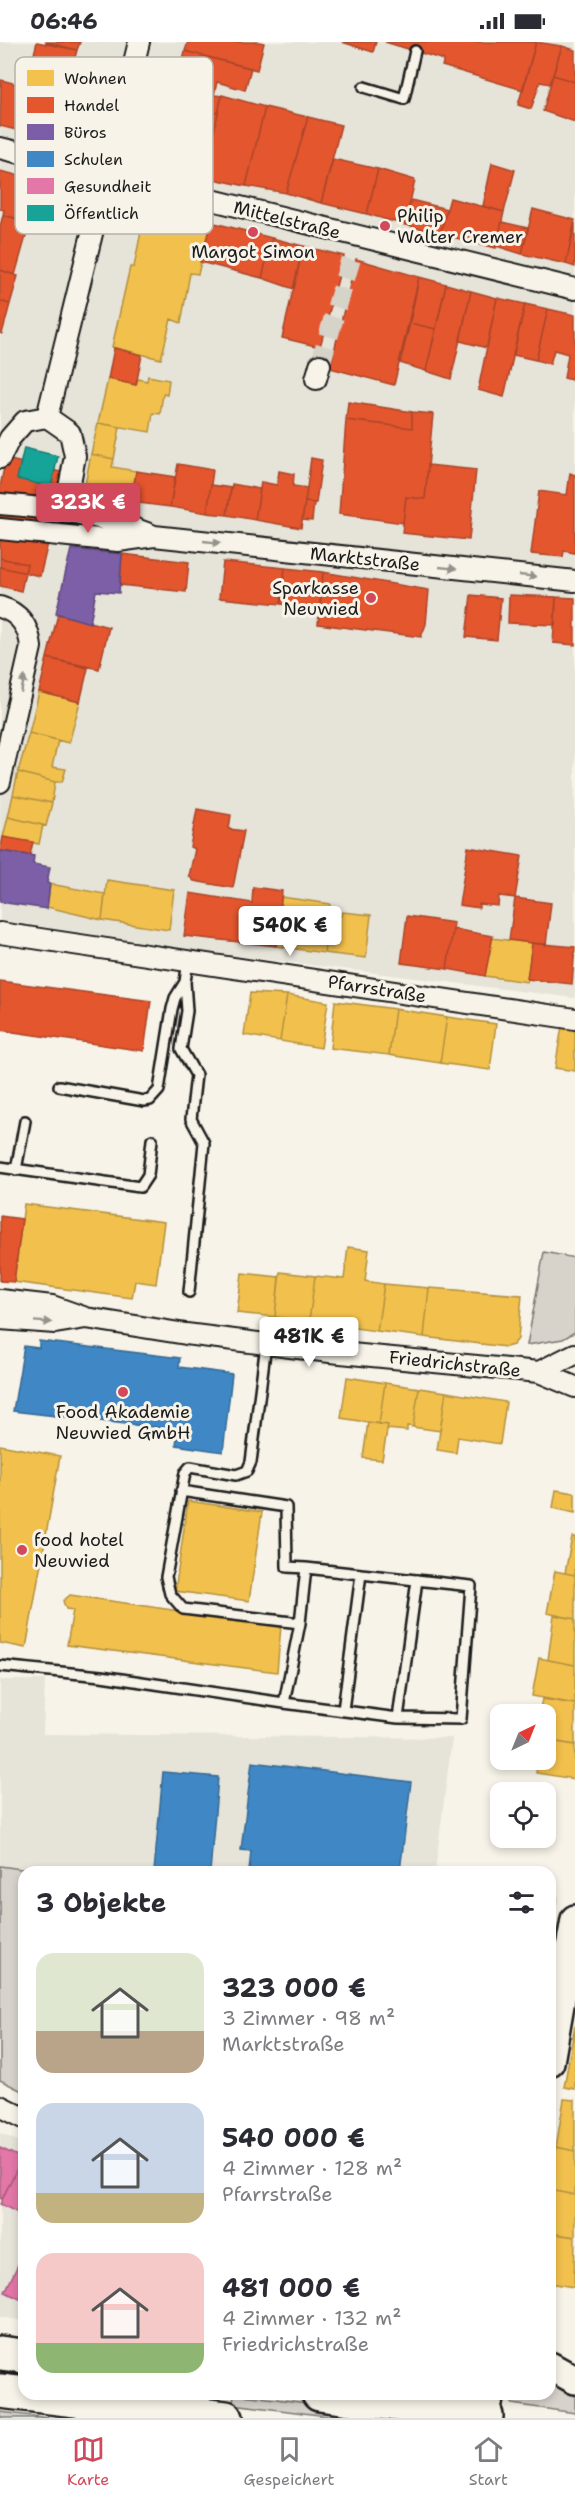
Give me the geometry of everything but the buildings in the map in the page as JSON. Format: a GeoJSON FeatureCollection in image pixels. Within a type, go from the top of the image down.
{"type":"FeatureCollection","features":[{"type":"Feature","properties":{"kind":"highway"},"geometry":{"type":"LineString","coordinates":[[0,2353],[18,2355]]}},
{"type":"Feature","properties":{"kind":"highway"},"geometry":{"type":"LineString","coordinates":[[0,2391],[18,2393]]}},
{"type":"Feature","properties":{"kind":"highway"},"geometry":{"type":"LineString","coordinates":[[66,2400],[182,2416],[226,2418]]}},
{"type":"Feature","properties":{"kind":"highway"},"geometry":{"type":"LineString","coordinates":[[395,2400],[492,2411]]}},
{"type":"Feature","properties":{"kind":"street"},"geometry":{"type":"LineString","coordinates":[[135,57],[139,42]]}},
{"type":"Feature","properties":{"kind":"street","name":"Mittelstraße"},"geometry":{"type":"LineString","coordinates":[[0,148],[15,152]]}},
{"type":"Feature","properties":{"kind":"street","name":"Mittelstraße"},"geometry":{"type":"LineString","coordinates":[[213,202],[575,289]]}},
{"type":"Feature","properties":{"kind":"street"},"geometry":{"type":"LineString","coordinates":[[47,417],[93,234]]}},
{"type":"Feature","properties":{"kind":"street"},"geometry":{"type":"LineString","coordinates":[[0,458],[10,438],[25,421],[47,417],[70,433],[75,456],[66,504]]}},
{"type":"Feature","properties":{"kind":"street","name":"Marktstraße"},"geometry":{"type":"LineString","coordinates":[[0,504],[77,512],[123,524],[154,536]]}},
{"type":"Feature","properties":{"kind":"street","name":"Marktstraße"},"geometry":{"type":"LineString","coordinates":[[0,529],[118,541],[154,536],[575,581]]}},
{"type":"Feature","properties":{"kind":"street"},"geometry":{"type":"LineString","coordinates":[[0,607],[10,611],[24,623],[30,635],[31,647],[0,782]]}},
{"type":"Feature","properties":{"kind":"street","name":"Pfarrstraße"},"geometry":{"type":"LineString","coordinates":[[0,933],[575,1019]]}},
{"type":"Feature","properties":{"kind":"street","name":"Friedrichstraße"},"geometry":{"type":"LineString","coordinates":[[0,1300],[52,1306],[86,1318],[266,1344],[538,1372],[575,1387]]}},
{"type":"Feature","properties":{"kind":"street","name":"Friedrichstraße"},"geometry":{"type":"LineString","coordinates":[[0,1319],[55,1323],[86,1318]]}},
{"type":"Feature","properties":{"kind":"street","name":"Friedrichstraße"},"geometry":{"type":"LineString","coordinates":[[538,1372],[575,1354]]}},
{"type":"Feature","properties":{"kind":"street"},"geometry":{"type":"LineString","coordinates":[[556,2033],[572,1957],[575,1919]]}},
{"type":"Feature","properties":{"kind":"street"},"geometry":{"type":"LineString","coordinates":[[0,2106],[18,2115]]}},
{"type":"Feature","properties":{"kind":"street"},"geometry":{"type":"LineString","coordinates":[[556,2369],[575,2380]]}},
{"type":"Feature","properties":{"kind":"lane"},"geometry":{"type":"LineString","coordinates":[[363,87],[404,99],[415,51]]}},
{"type":"Feature","properties":{"kind":"lane"},"geometry":{"type":"LineString","coordinates":[[188,961],[185,982],[187,1005],[181,1049],[196,1075],[191,1119],[204,1143],[189,1292]]}},
{"type":"Feature","properties":{"kind":"lane"},"geometry":{"type":"LineString","coordinates":[[59,1086],[144,1101],[156,1096],[159,1090],[172,1009],[175,998],[185,982]]}},
{"type":"Feature","properties":{"kind":"lane"},"geometry":{"type":"LineString","coordinates":[[16,1170],[25,1121]]}},
{"type":"Feature","properties":{"kind":"lane"},"geometry":{"type":"LineString","coordinates":[[0,1167],[140,1186],[148,1175],[152,1140]]}},
{"type":"Feature","properties":{"kind":"lane"},"geometry":{"type":"LineString","coordinates":[[266,1344],[251,1462],[247,1471],[236,1475],[190,1467],[185,1473],[166,1577],[170,1594],[183,1609],[300,1623]]}},
{"type":"Feature","properties":{"kind":"lane"},"geometry":{"type":"LineString","coordinates":[[0,1666],[101,1676],[398,1718],[461,1719],[471,1586],[287,1567],[286,1507],[182,1491]]}},
{"type":"Feature","properties":{"kind":"lane"},"geometry":{"type":"LineString","coordinates":[[284,1703],[300,1623],[306,1568]]}},
{"type":"Feature","properties":{"kind":"lane"},"geometry":{"type":"LineString","coordinates":[[343,1710],[362,1574]]}},
{"type":"Feature","properties":{"kind":"lane"},"geometry":{"type":"LineString","coordinates":[[398,1718],[417,1580]]}},
{"type":"Feature","properties":{"kind":"shaded area"},"geometry":{"type":"Polygon","coordinates":[[[0,42],[575,42],[575,998],[192,950],[0,920],[0,42]]]}},
{"type":"Feature","properties":{"kind":"shaded area"},"geometry":{"type":"Polygon","coordinates":[[[544,1252],[575,1258],[575,1332],[563,1339],[527,1345],[544,1252]]]}},
{"type":"Feature","properties":{"kind":"shaded area"},"geometry":{"type":"Polygon","coordinates":[[[0,1680],[45,1680],[43,1734],[452,1738],[436,1866],[18,1866],[18,1868],[0,1866],[0,1680]]]}},
{"type":"Feature","properties":{"kind":"shaded area"},"geometry":{"type":"Polygon","coordinates":[[[0,1866],[18,1869],[18,2089],[0,2080],[0,1866]]]}},
{"type":"Feature","properties":{"kind":"shaded area"},"geometry":{"type":"Polygon","coordinates":[[[0,2133],[18,2141],[18,2320],[0,2317],[0,2133]]]}},
{"type":"Feature","properties":{"kind":"shaded area"},"geometry":{"type":"Polygon","coordinates":[[[556,2380],[575,2390],[575,2413],[512,2404],[512,2400],[556,2400],[556,2380]]]}},
{"type":"Feature","properties":{"kind":"shaded area"},"geometry":{"type":"Polygon","coordinates":[[[233,2400],[283,2400],[430,2418],[342,2418],[233,2404],[233,2400]]]}},
{"type":"Feature","properties":{"kind":"shaded area"},"geometry":{"type":"Polygon","coordinates":[[[0,2412],[49,2418],[0,2418],[0,2412]]]}},
{"type":"Feature","properties":{"kind":"tunnel"},"geometry":{"type":"LineString","coordinates":[[320,365],[351,258]]}},
{"type":"Feature","properties":{"kind":"place","name":"Philip Walter Cremer"},"geometry":{"type":"Point","coordinates":[385,226]}},
{"type":"Feature","properties":{"kind":"place","name":"Margot Simon"},"geometry":{"type":"Point","coordinates":[253,232]}},
{"type":"Feature","properties":{"kind":"place","name":"Sparkasse Neuwied"},"geometry":{"type":"Point","coordinates":[371,598]}},
{"type":"Feature","properties":{"kind":"place","name":"Food Akademie Neuwied GmbH"},"geometry":{"type":"Point","coordinates":[123,1392]}},
{"type":"Feature","properties":{"kind":"place","name":"food hotel Neuwied"},"geometry":{"type":"Point","coordinates":[22,1550]}}]}
